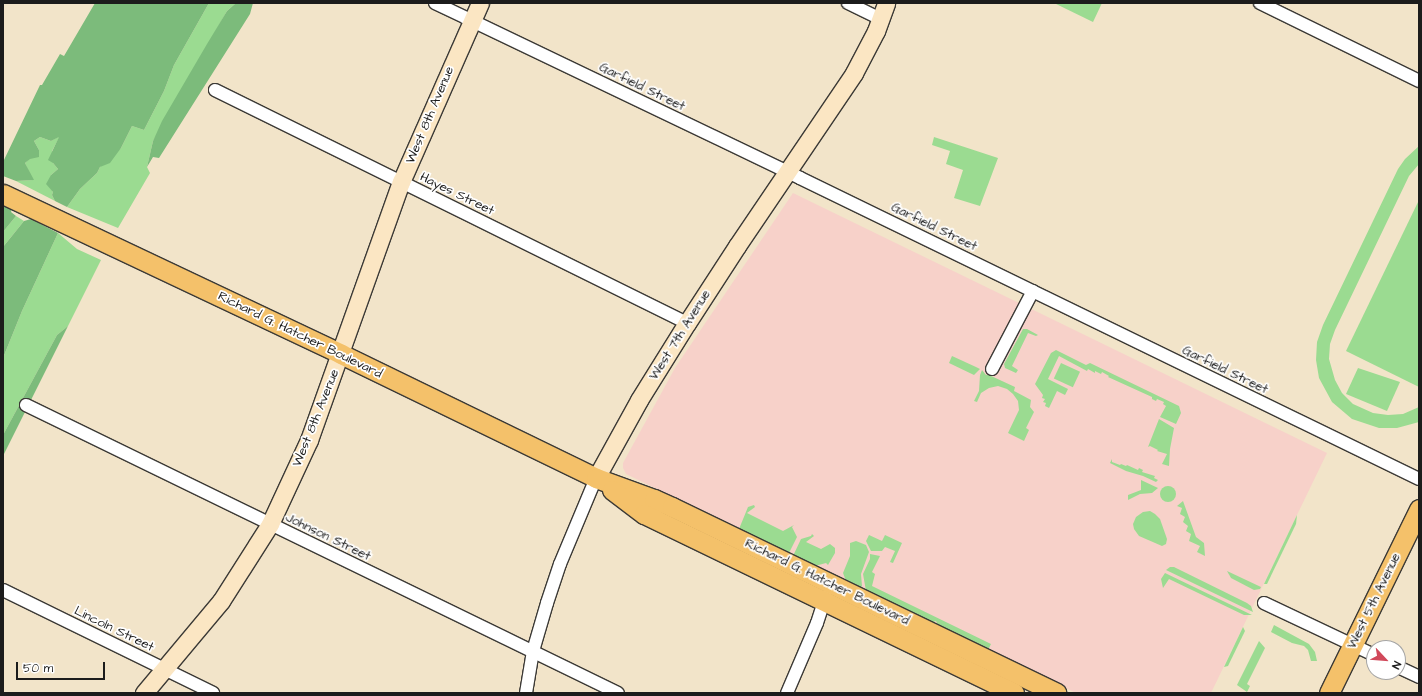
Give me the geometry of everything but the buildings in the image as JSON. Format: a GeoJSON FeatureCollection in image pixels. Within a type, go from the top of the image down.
{"type":"FeatureCollection","features":[{"type":"Feature","properties":{"kind":"main road","name":"Richard G. Hatcher Boulevard"},"geometry":{"type":"LineString","coordinates":[[3,194],[341,354],[596,478],[654,498],[830,583],[1011,685]]}},
{"type":"Feature","properties":{"kind":"main road","name":"Richard G. Hatcher Boulevard"},"geometry":{"type":"LineString","coordinates":[[596,478],[644,514],[825,602],[1011,685],[1056,693]]}},
{"type":"Feature","properties":{"kind":"main road","name":"West 5th Avenue"},"geometry":{"type":"LineString","coordinates":[[1329,693],[1419,509]]}},
{"type":"Feature","properties":{"kind":"street","name":"Garfield Street"},"geometry":{"type":"LineString","coordinates":[[435,3],[788,172],[1419,479]]}},
{"type":"Feature","properties":{"kind":"street","name":"West 8th Avenue"},"geometry":{"type":"LineString","coordinates":[[144,693],[221,601],[270,524],[309,440],[341,354],[401,182],[480,3]]}},
{"type":"Feature","properties":{"kind":"street"},"geometry":{"type":"LineString","coordinates":[[848,3],[881,19]]}},
{"type":"Feature","properties":{"kind":"street","name":"West 7th Avenue"},"geometry":{"type":"LineString","coordinates":[[526,693],[533,651],[560,564],[596,478],[639,400],[687,323],[854,73],[881,19],[886,3]]}},
{"type":"Feature","properties":{"kind":"street"},"geometry":{"type":"LineString","coordinates":[[1260,3],[1419,81]]}},
{"type":"Feature","properties":{"kind":"street","name":"Hayes Street"},"geometry":{"type":"LineString","coordinates":[[215,90],[687,323]]}},
{"type":"Feature","properties":{"kind":"street"},"geometry":{"type":"LineString","coordinates":[[992,369],[1033,291]]}},
{"type":"Feature","properties":{"kind":"street","name":"Johnson Street"},"geometry":{"type":"LineString","coordinates":[[26,405],[618,693]]}},
{"type":"Feature","properties":{"kind":"street"},"geometry":{"type":"LineString","coordinates":[[787,693],[825,602],[830,583]]}},
{"type":"Feature","properties":{"kind":"street","name":"Lincoln Street"},"geometry":{"type":"LineString","coordinates":[[3,590],[213,693]]}},
{"type":"Feature","properties":{"kind":"street"},"geometry":{"type":"LineString","coordinates":[[1264,603],[1366,651]]}},
{"type":"Feature","properties":{"kind":"street"},"geometry":{"type":"LineString","coordinates":[[1406,671],[1419,677]]}},
{"type":"Feature","properties":{"kind":"shaded area"},"geometry":{"type":"Polygon","coordinates":[[[793,193],[1327,453],[1211,693],[1076,693],[626,474],[623,468],[623,463],[675,368],[793,193]]]}},
{"type":"Feature","properties":{"kind":"green space"},"geometry":{"type":"Polygon","coordinates":[[[95,3],[209,3],[174,65],[164,91],[144,130],[132,126],[121,148],[110,163],[100,167],[97,173],[80,189],[67,207],[55,201],[52,195],[53,192],[46,184],[51,175],[58,169],[48,160],[59,137],[51,141],[40,137],[34,141],[39,150],[39,157],[30,159],[25,163],[34,180],[16,181],[3,176],[3,162],[40,85],[42,85],[60,54],[64,56],[95,3]]]}},
{"type":"Feature","properties":{"kind":"green space"},"geometry":{"type":"Polygon","coordinates":[[[209,3],[236,3],[227,11],[153,141],[147,167],[150,173],[118,228],[67,207],[80,189],[97,173],[100,167],[121,148],[132,126],[144,130],[164,91],[174,65],[209,3]]]}},
{"type":"Feature","properties":{"kind":"green space"},"geometry":{"type":"Polygon","coordinates":[[[236,3],[253,3],[250,14],[159,158],[153,157],[147,167],[153,141],[162,121],[227,11],[236,3]]]}},
{"type":"Feature","properties":{"kind":"green space"},"geometry":{"type":"Polygon","coordinates":[[[1054,3],[1102,3],[1093,22],[1054,3]]]}},
{"type":"Feature","properties":{"kind":"green space"},"geometry":{"type":"Polygon","coordinates":[[[60,136],[52,151],[53,163],[58,169],[51,175],[50,187],[55,201],[16,181],[33,180],[25,163],[39,150],[34,141],[40,137],[51,141],[60,136]]]}},
{"type":"Feature","properties":{"kind":"green space"},"geometry":{"type":"Polygon","coordinates":[[[934,137],[998,158],[980,206],[954,198],[963,170],[946,164],[950,151],[932,145],[934,137]]]}},
{"type":"Feature","properties":{"kind":"green space"},"geometry":{"type":"Polygon","coordinates":[[[1419,146],[1419,164],[1409,176],[1335,330],[1330,344],[1329,359],[1335,380],[1342,393],[1353,404],[1373,413],[1388,415],[1403,414],[1419,407],[1419,422],[1397,428],[1379,428],[1352,419],[1332,402],[1319,378],[1316,360],[1317,342],[1323,325],[1398,169],[1405,159],[1419,146]]]}},
{"type":"Feature","properties":{"kind":"green space"},"geometry":{"type":"Polygon","coordinates":[[[1419,200],[1419,387],[1346,351],[1419,200]]]}},
{"type":"Feature","properties":{"kind":"green space"},"geometry":{"type":"Polygon","coordinates":[[[3,205],[12,208],[11,212],[16,216],[3,232],[3,205]]]}},
{"type":"Feature","properties":{"kind":"green space"},"geometry":{"type":"Polygon","coordinates":[[[16,216],[24,221],[3,247],[3,232],[16,216]]]}},
{"type":"Feature","properties":{"kind":"green space"},"geometry":{"type":"Polygon","coordinates":[[[31,219],[58,233],[22,311],[3,358],[3,247],[24,221],[31,219]]]}},
{"type":"Feature","properties":{"kind":"green space"},"geometry":{"type":"Polygon","coordinates":[[[58,233],[77,249],[101,260],[68,326],[57,335],[3,435],[3,358],[22,311],[58,233]]]}},
{"type":"Feature","properties":{"kind":"green space"},"geometry":{"type":"Polygon","coordinates":[[[68,326],[3,456],[3,435],[57,335],[68,326]]]}},
{"type":"Feature","properties":{"kind":"green space"},"geometry":{"type":"Polygon","coordinates":[[[1023,329],[1027,329],[1038,335],[1036,336],[1028,333],[1012,366],[1018,370],[1016,373],[1005,368],[1004,364],[1023,329]]]}},
{"type":"Feature","properties":{"kind":"green space"},"geometry":{"type":"Polygon","coordinates":[[[1056,350],[1086,365],[1090,363],[1179,406],[1181,413],[1176,424],[1160,417],[1166,406],[1163,404],[1164,402],[1157,399],[1156,401],[1152,399],[1152,397],[1108,377],[1109,376],[1102,372],[1101,374],[1095,371],[1095,373],[1088,369],[1087,371],[1059,356],[1048,379],[1068,389],[1065,395],[1057,391],[1049,408],[1045,406],[1046,403],[1043,402],[1045,399],[1042,398],[1043,395],[1035,384],[1051,353],[1056,350]]]}},
{"type":"Feature","properties":{"kind":"green space"},"geometry":{"type":"Polygon","coordinates":[[[952,356],[980,369],[974,375],[949,363],[952,356]]]}},
{"type":"Feature","properties":{"kind":"green space"},"geometry":{"type":"Polygon","coordinates":[[[1061,363],[1080,372],[1073,387],[1054,378],[1061,363]]]}},
{"type":"Feature","properties":{"kind":"green space"},"geometry":{"type":"Polygon","coordinates":[[[1358,368],[1400,382],[1387,411],[1346,394],[1358,368]]]}},
{"type":"Feature","properties":{"kind":"green space"},"geometry":{"type":"Polygon","coordinates":[[[982,370],[986,375],[1015,387],[1014,391],[1031,400],[1030,407],[1034,412],[1026,428],[1029,430],[1024,441],[1008,433],[1019,410],[1018,401],[1007,389],[998,386],[989,388],[981,393],[977,402],[974,401],[979,391],[980,375],[982,370]]]}},
{"type":"Feature","properties":{"kind":"green space"},"geometry":{"type":"Polygon","coordinates":[[[1159,419],[1174,428],[1170,449],[1169,466],[1162,464],[1167,454],[1157,451],[1158,450],[1150,446],[1148,447],[1159,419]]]}},
{"type":"Feature","properties":{"kind":"green space"},"geometry":{"type":"Polygon","coordinates":[[[1112,459],[1112,462],[1120,465],[1127,465],[1138,470],[1139,468],[1143,470],[1142,472],[1155,476],[1154,478],[1158,480],[1156,482],[1126,471],[1110,463],[1112,459]]]}},
{"type":"Feature","properties":{"kind":"green space"},"geometry":{"type":"Polygon","coordinates":[[[1141,480],[1158,488],[1152,493],[1140,494],[1128,500],[1128,495],[1141,490],[1141,480]]]}},
{"type":"Feature","properties":{"kind":"green space"},"geometry":{"type":"Polygon","coordinates":[[[1168,486],[1175,491],[1176,494],[1171,501],[1168,502],[1161,497],[1160,494],[1165,487],[1168,486]]]}},
{"type":"Feature","properties":{"kind":"green space"},"geometry":{"type":"Polygon","coordinates":[[[1183,501],[1196,537],[1204,543],[1205,556],[1197,552],[1200,546],[1189,541],[1191,534],[1186,531],[1188,526],[1183,522],[1185,517],[1180,514],[1182,508],[1177,506],[1183,501]]]}},
{"type":"Feature","properties":{"kind":"green space"},"geometry":{"type":"Polygon","coordinates":[[[754,505],[755,507],[747,513],[783,531],[794,525],[792,527],[797,537],[789,553],[739,529],[748,507],[754,505]]]}},
{"type":"Feature","properties":{"kind":"green space"},"geometry":{"type":"Polygon","coordinates":[[[1150,511],[1160,519],[1167,539],[1166,544],[1162,546],[1139,536],[1134,529],[1133,524],[1136,517],[1143,512],[1150,511]]]}},
{"type":"Feature","properties":{"kind":"green space"},"geometry":{"type":"Polygon","coordinates":[[[1297,515],[1296,524],[1267,584],[1264,584],[1297,515]]]}},
{"type":"Feature","properties":{"kind":"green space"},"geometry":{"type":"Polygon","coordinates":[[[812,534],[814,536],[806,542],[821,549],[830,544],[835,548],[835,553],[828,565],[826,563],[815,566],[793,556],[801,539],[811,536],[812,534]]]}},
{"type":"Feature","properties":{"kind":"green space"},"geometry":{"type":"Polygon","coordinates":[[[869,535],[882,541],[885,535],[902,543],[893,563],[890,562],[895,551],[885,547],[882,551],[871,551],[866,541],[869,535]]]}},
{"type":"Feature","properties":{"kind":"green space"},"geometry":{"type":"Polygon","coordinates":[[[856,541],[866,545],[869,552],[861,574],[862,586],[860,588],[846,581],[843,573],[850,556],[850,543],[856,541]]]}},
{"type":"Feature","properties":{"kind":"green space"},"geometry":{"type":"Polygon","coordinates":[[[870,554],[880,556],[872,572],[875,574],[872,586],[991,644],[988,650],[938,626],[936,621],[931,623],[866,591],[863,574],[870,559],[870,554]]]}},
{"type":"Feature","properties":{"kind":"green space"},"geometry":{"type":"Polygon","coordinates":[[[1170,567],[1174,567],[1247,603],[1251,606],[1253,612],[1166,570],[1170,567]]]}},
{"type":"Feature","properties":{"kind":"green space"},"geometry":{"type":"Polygon","coordinates":[[[1227,571],[1261,587],[1260,589],[1254,590],[1231,578],[1227,571]]]}},
{"type":"Feature","properties":{"kind":"green space"},"geometry":{"type":"Polygon","coordinates":[[[1165,573],[1252,615],[1244,615],[1169,579],[1163,588],[1161,579],[1165,573]]]}},
{"type":"Feature","properties":{"kind":"green space"},"geometry":{"type":"Polygon","coordinates":[[[1274,625],[1309,644],[1315,652],[1317,661],[1311,661],[1308,650],[1304,646],[1292,643],[1271,632],[1274,625]]]}},
{"type":"Feature","properties":{"kind":"green space"},"geometry":{"type":"Polygon","coordinates":[[[1243,627],[1245,631],[1228,666],[1224,667],[1243,627]]]}},
{"type":"Feature","properties":{"kind":"green space"},"geometry":{"type":"Polygon","coordinates":[[[1259,641],[1265,648],[1247,684],[1250,686],[1247,692],[1237,685],[1259,641]]]}}]}
